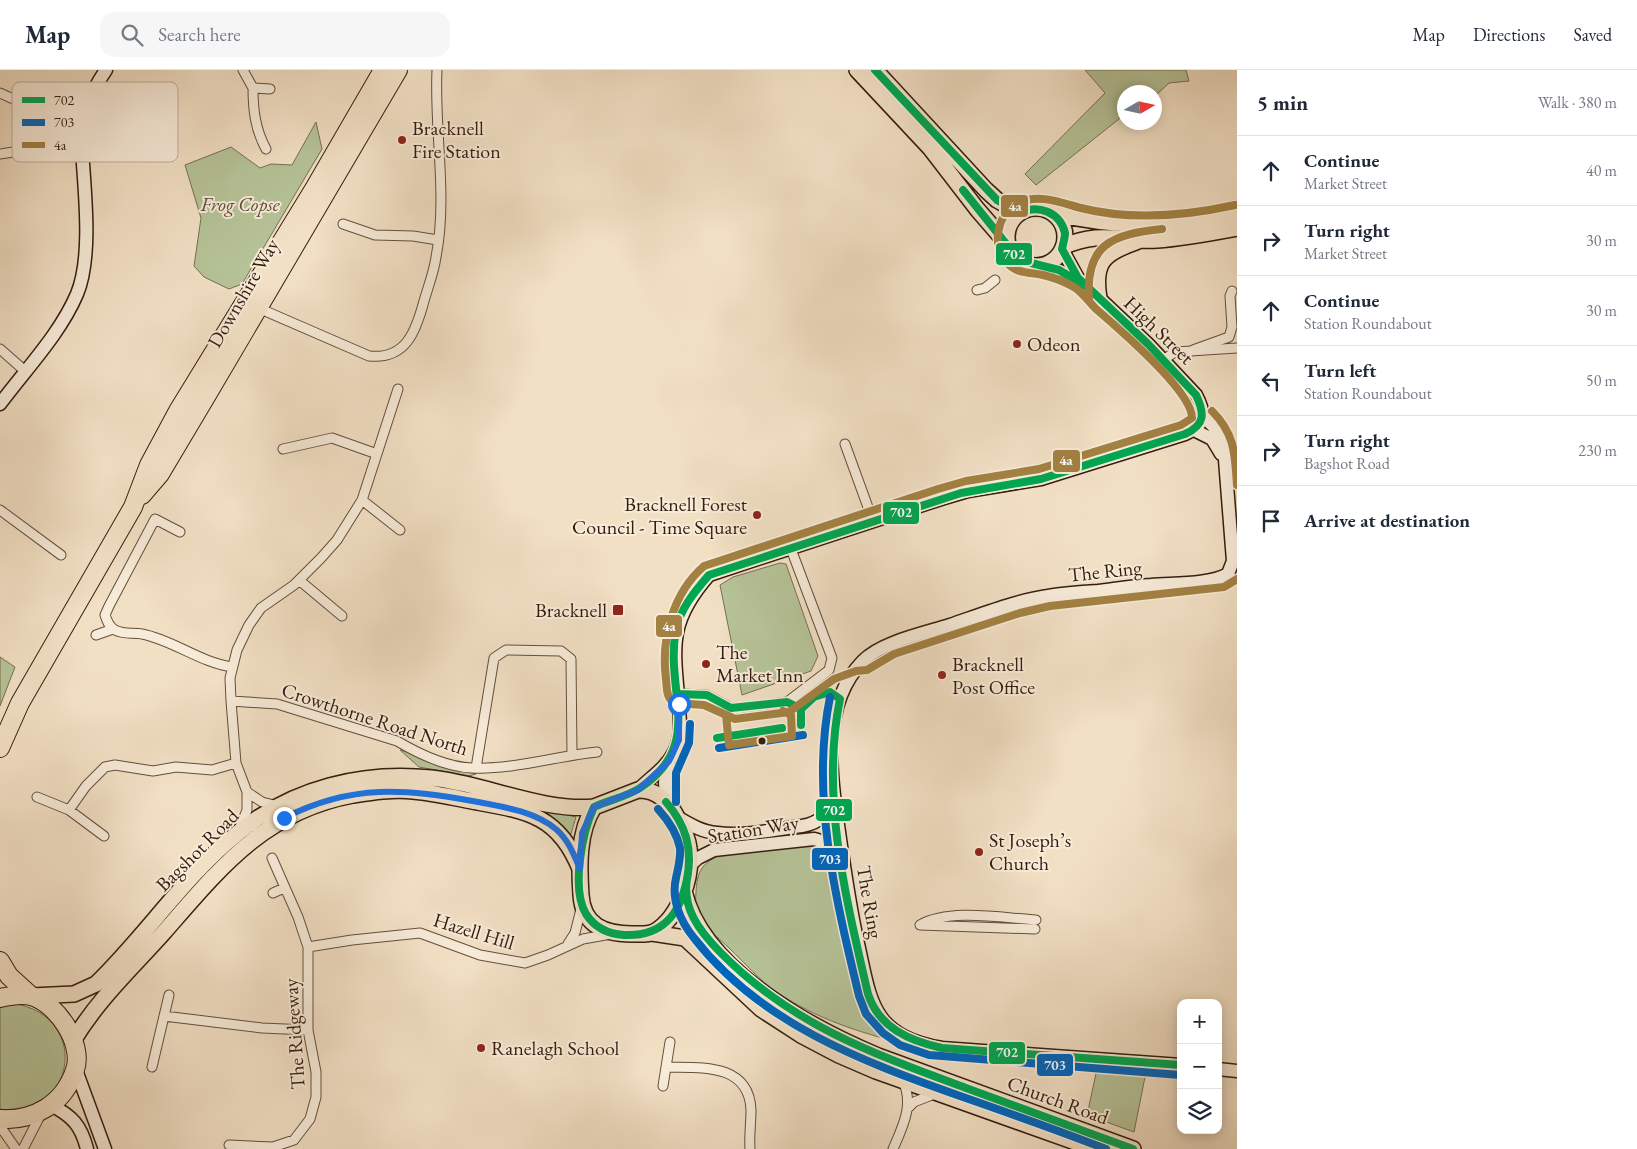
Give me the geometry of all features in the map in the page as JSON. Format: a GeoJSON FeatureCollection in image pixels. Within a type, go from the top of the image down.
{"type":"FeatureCollection","features":[{"type":"Feature","properties":{"kind":"highway","name":"Downshire Way"},"geometry":{"type":"LineString","coordinates":[[252,305],[314,189],[383,70]]}},
{"type":"Feature","properties":{"kind":"highway","name":"Downshire Way"},"geometry":{"type":"LineString","coordinates":[[0,748],[20,703],[133,507],[149,465],[178,410],[252,305],[398,70]]}},
{"type":"Feature","properties":{"kind":"highway"},"geometry":{"type":"LineString","coordinates":[[0,961],[9,976],[31,996],[57,1014],[65,1023],[73,1040],[76,1070],[64,1091],[47,1109],[18,1119],[0,1119]]}},
{"type":"Feature","properties":{"kind":"highway"},"geometry":{"type":"LineString","coordinates":[[0,998],[31,996]]}},
{"type":"Feature","properties":{"kind":"main road"},"geometry":{"type":"LineString","coordinates":[[857,70],[930,148],[977,210],[1009,246],[1015,256],[1024,263],[1043,265],[1054,260],[1063,248],[1082,238],[1096,236],[1140,240],[1190,237],[1237,228]]}},
{"type":"Feature","properties":{"kind":"main road"},"geometry":{"type":"LineString","coordinates":[[875,70],[986,190],[997,200],[1020,213]]}},
{"type":"Feature","properties":{"kind":"main road"},"geometry":{"type":"LineString","coordinates":[[1009,246],[1010,226],[1020,213],[1034,208],[1086,221],[1136,226],[1188,224],[1237,215]]}},
{"type":"Feature","properties":{"kind":"main road"},"geometry":{"type":"LineString","coordinates":[[1053,213],[1064,229],[1063,248]]}},
{"type":"Feature","properties":{"kind":"main road"},"geometry":{"type":"LineString","coordinates":[[1099,298],[1097,272],[1102,261],[1116,250],[1140,240]]}},
{"type":"Feature","properties":{"kind":"main road","name":"Bagshot Road"},"geometry":{"type":"LineString","coordinates":[[31,996],[74,994],[96,984],[208,861],[238,832],[278,806],[315,790],[338,784],[403,777],[442,779],[564,806],[598,805]]}},
{"type":"Feature","properties":{"kind":"main road"},"geometry":{"type":"LineString","coordinates":[[638,790],[653,792],[666,802],[677,817],[688,843],[689,866],[684,891],[668,921],[649,933],[602,932],[582,906],[580,869],[582,833],[598,805],[638,790]]}},
{"type":"Feature","properties":{"kind":"main road","name":"Bagshot Road"},"geometry":{"type":"LineString","coordinates":[[73,1040],[94,1008],[231,858],[272,825],[320,803],[361,794],[412,791],[509,809],[536,817],[556,830],[566,840],[580,869]]}},
{"type":"Feature","properties":{"kind":"main road","name":"Church Road"},"geometry":{"type":"LineString","coordinates":[[684,891],[696,923],[707,939],[752,983],[800,1019],[841,1041],[878,1056],[1133,1149]]}},
{"type":"Feature","properties":{"kind":"main road","name":"Church Road"},"geometry":{"type":"LineString","coordinates":[[649,933],[685,938],[750,1000],[784,1025],[845,1058],[903,1081],[1095,1149]]}},
{"type":"Feature","properties":{"kind":"street"},"geometry":{"type":"LineString","coordinates":[[98,82],[106,70]]}},
{"type":"Feature","properties":{"kind":"street"},"geometry":{"type":"LineString","coordinates":[[243,70],[253,88],[253,107],[257,128],[266,149]]}},
{"type":"Feature","properties":{"kind":"street"},"geometry":{"type":"LineString","coordinates":[[252,305],[360,354],[381,358],[399,350],[415,332],[437,256],[440,201],[437,70]]}},
{"type":"Feature","properties":{"kind":"street"},"geometry":{"type":"LineString","coordinates":[[253,88],[270,89]]}},
{"type":"Feature","properties":{"kind":"street"},"geometry":{"type":"LineString","coordinates":[[0,404],[71,306],[83,273],[86,246],[82,162]]}},
{"type":"Feature","properties":{"kind":"street"},"geometry":{"type":"LineString","coordinates":[[343,224],[375,235],[413,236],[438,240]]}},
{"type":"Feature","properties":{"kind":"street","name":"High Street"},"geometry":{"type":"LineString","coordinates":[[1063,248],[1078,278],[1163,360],[1196,395],[1201,405],[1202,416],[1212,424],[1219,435],[1226,465],[1233,561],[1231,571]]}},
{"type":"Feature","properties":{"kind":"street","name":"High Street"},"geometry":{"type":"LineString","coordinates":[[1043,265],[1078,278]]}},
{"type":"Feature","properties":{"kind":"street"},"geometry":{"type":"LineString","coordinates":[[977,290],[986,288],[995,280]]}},
{"type":"Feature","properties":{"kind":"street"},"geometry":{"type":"LineString","coordinates":[[1193,350],[1229,337],[1232,328],[1230,296],[1232,291],[1235,295],[1237,313]]}},
{"type":"Feature","properties":{"kind":"street"},"geometry":{"type":"LineString","coordinates":[[1163,360],[1176,352],[1237,348]]}},
{"type":"Feature","properties":{"kind":"street"},"geometry":{"type":"LineString","coordinates":[[0,349],[25,371]]}},
{"type":"Feature","properties":{"kind":"street"},"geometry":{"type":"LineString","coordinates":[[238,832],[247,810],[247,792],[236,763],[230,701],[232,667],[242,639],[261,608],[299,580],[337,540],[362,500],[398,389]]}},
{"type":"Feature","properties":{"kind":"street"},"geometry":{"type":"LineString","coordinates":[[666,802],[665,782],[669,761],[679,740],[681,730],[675,641],[679,619],[692,596],[712,573],[968,491],[1041,479],[1192,431],[1200,425],[1202,416]]}},
{"type":"Feature","properties":{"kind":"street","name":"High Street"},"geometry":{"type":"LineString","coordinates":[[1192,431],[1212,439],[1218,446],[1226,465]]}},
{"type":"Feature","properties":{"kind":"street"},"geometry":{"type":"LineString","coordinates":[[283,449],[332,438],[378,454]]}},
{"type":"Feature","properties":{"kind":"street"},"geometry":{"type":"LineString","coordinates":[[845,444],[873,521]]}},
{"type":"Feature","properties":{"kind":"street"},"geometry":{"type":"LineString","coordinates":[[362,500],[400,530]]}},
{"type":"Feature","properties":{"kind":"street"},"geometry":{"type":"LineString","coordinates":[[0,510],[61,555]]}},
{"type":"Feature","properties":{"kind":"street"},"geometry":{"type":"LineString","coordinates":[[180,532],[155,519],[105,615],[108,624],[122,633],[141,633],[166,641],[203,659],[232,667]]}},
{"type":"Feature","properties":{"kind":"street"},"geometry":{"type":"LineString","coordinates":[[678,694],[707,695],[724,705],[736,709],[788,702],[829,670],[832,662],[791,549]]}},
{"type":"Feature","properties":{"kind":"street","name":"The Ring"},"geometry":{"type":"LineString","coordinates":[[1177,1065],[942,1048],[921,1044],[902,1037],[888,1025],[872,1003],[848,898],[833,791],[832,745],[840,698],[846,684],[863,661],[890,645],[978,616],[1048,596],[1216,579],[1231,571]]}},
{"type":"Feature","properties":{"kind":"street"},"geometry":{"type":"LineString","coordinates":[[299,580],[342,616]]}},
{"type":"Feature","properties":{"kind":"street"},"geometry":{"type":"LineString","coordinates":[[96,635],[114,629]]}},
{"type":"Feature","properties":{"kind":"street"},"geometry":{"type":"LineString","coordinates":[[476,768],[494,658],[498,653],[506,650],[561,651],[571,659],[572,755]]}},
{"type":"Feature","properties":{"kind":"street","name":"Crowthorne Road North"},"geometry":{"type":"LineString","coordinates":[[230,701],[277,704],[397,741],[411,750],[444,762],[476,768],[597,752]]}},
{"type":"Feature","properties":{"kind":"street"},"geometry":{"type":"LineString","coordinates":[[788,702],[801,709]]}},
{"type":"Feature","properties":{"kind":"street"},"geometry":{"type":"LineString","coordinates":[[638,790],[669,761]]}},
{"type":"Feature","properties":{"kind":"street"},"geometry":{"type":"LineString","coordinates":[[69,810],[86,786],[105,767],[115,765],[153,771],[176,767],[212,770],[236,763]]}},
{"type":"Feature","properties":{"kind":"street","name":"Station Way"},"geometry":{"type":"LineString","coordinates":[[677,817],[716,833],[736,834],[802,826],[813,824],[827,813],[833,791]]}},
{"type":"Feature","properties":{"kind":"street"},"geometry":{"type":"LineString","coordinates":[[247,792],[262,802],[278,806]]}},
{"type":"Feature","properties":{"kind":"street"},"geometry":{"type":"LineString","coordinates":[[36,797],[69,810],[104,836]]}},
{"type":"Feature","properties":{"kind":"street","name":"Station Way"},"geometry":{"type":"LineString","coordinates":[[689,866],[698,858],[714,850],[796,840],[818,840],[829,847],[848,898]]}},
{"type":"Feature","properties":{"kind":"street","name":"The Ridgeway"},"geometry":{"type":"LineString","coordinates":[[229,1145],[273,1147],[294,1140],[310,1119],[316,1097],[316,1072],[308,1030],[308,947],[298,918],[272,858]]}},
{"type":"Feature","properties":{"kind":"street"},"geometry":{"type":"LineString","coordinates":[[273,893],[284,888]]}},
{"type":"Feature","properties":{"kind":"street"},"geometry":{"type":"LineString","coordinates":[[568,944],[575,933],[582,906]]}},
{"type":"Feature","properties":{"kind":"street"},"geometry":{"type":"LineString","coordinates":[[1035,929],[920,925],[933,918],[961,916],[1036,920]]}},
{"type":"Feature","properties":{"kind":"street","name":"Hazell Hill"},"geometry":{"type":"LineString","coordinates":[[308,947],[420,933],[480,955],[525,963],[548,955],[568,944],[602,932]]}},
{"type":"Feature","properties":{"kind":"street"},"geometry":{"type":"LineString","coordinates":[[152,1066],[169,996]]}},
{"type":"Feature","properties":{"kind":"street"},"geometry":{"type":"LineString","coordinates":[[164,1016],[262,1028],[308,1030]]}},
{"type":"Feature","properties":{"kind":"street"},"geometry":{"type":"LineString","coordinates":[[663,1086],[670,1042]]}},
{"type":"Feature","properties":{"kind":"street"},"geometry":{"type":"LineString","coordinates":[[666,1067],[720,1069],[731,1073],[742,1086],[750,1100],[750,1149]]}},
{"type":"Feature","properties":{"kind":"street"},"geometry":{"type":"LineString","coordinates":[[1222,1068],[1237,1071]]}},
{"type":"Feature","properties":{"kind":"street"},"geometry":{"type":"LineString","coordinates":[[76,1070],[105,1149]]}},
{"type":"Feature","properties":{"kind":"street"},"geometry":{"type":"LineString","coordinates":[[893,1149],[909,1107],[909,1094],[903,1081]]}},
{"type":"Feature","properties":{"kind":"street"},"geometry":{"type":"LineString","coordinates":[[909,1107],[914,1102],[939,1093]]}},
{"type":"Feature","properties":{"kind":"street"},"geometry":{"type":"LineString","coordinates":[[23,1149],[47,1109],[71,1116],[79,1125],[87,1149]]}},
{"type":"Feature","properties":{"kind":"street"},"geometry":{"type":"LineString","coordinates":[[0,1126],[16,1149]]}},
{"type":"Feature","properties":{"kind":"green space"},"geometry":{"type":"Polygon","coordinates":[[[1085,70],[1186,70],[1189,81],[1169,83],[1162,90],[1162,85],[1117,85],[1117,121],[1036,185],[1025,174],[1105,93],[1085,70]]]}},
{"type":"Feature","properties":{"kind":"green space","name":"Frog Copse"},"geometry":{"type":"Polygon","coordinates":[[[316,122],[322,149],[242,284],[229,289],[204,277],[194,266],[201,218],[185,165],[231,147],[260,168],[271,164],[292,165],[316,122]]]}},
{"type":"Feature","properties":{"kind":"green space"},"geometry":{"type":"Polygon","coordinates":[[[780,563],[786,564],[818,656],[811,671],[742,695],[720,585],[733,577],[780,563]]]}},
{"type":"Feature","properties":{"kind":"green space"},"geometry":{"type":"Polygon","coordinates":[[[0,657],[15,667],[0,706],[0,657]]]}},
{"type":"Feature","properties":{"kind":"green space"},"geometry":{"type":"Polygon","coordinates":[[[400,750],[476,774],[469,776],[419,767],[400,750]]]}},
{"type":"Feature","properties":{"kind":"green space"},"geometry":{"type":"Polygon","coordinates":[[[452,787],[576,817],[570,837],[450,791],[452,787]]]}},
{"type":"Feature","properties":{"kind":"green space"},"geometry":{"type":"Polygon","coordinates":[[[805,845],[819,847],[824,850],[828,857],[860,994],[869,1015],[904,1044],[838,1024],[807,1010],[771,988],[710,930],[701,917],[696,901],[697,879],[704,866],[712,859],[718,856],[805,845]]]}},
{"type":"Feature","properties":{"kind":"green space"},"geometry":{"type":"Polygon","coordinates":[[[10,1003],[37,1011],[54,1026],[64,1044],[65,1065],[58,1084],[45,1099],[25,1109],[0,1109],[0,1005],[10,1003]]]}},
{"type":"Feature","properties":{"kind":"green space"},"geometry":{"type":"Polygon","coordinates":[[[1097,1069],[1146,1072],[1134,1132],[1087,1115],[1097,1069]]]}},
{"type":"Feature","properties":{"kind":"transit line","name":"702"},"geometry":{"type":"LineString","coordinates":[[666,802],[679,820],[688,848],[689,868],[680,903],[667,921],[659,928],[649,932],[637,935],[624,935],[602,929],[593,923],[586,914],[579,890],[580,861],[586,831],[594,807],[640,788],[660,771],[672,753],[677,735],[678,715],[674,652],[676,630],[681,615],[693,594],[709,575],[961,493],[1041,479],[1185,434],[1192,431],[1200,423],[1202,413],[1196,395],[1148,344],[1078,278],[1062,249],[1065,233],[1058,220],[1053,215],[1041,210],[1034,209],[1020,213],[997,200],[875,70]]}},
{"type":"Feature","properties":{"kind":"transit line","name":"702"},"geometry":{"type":"LineString","coordinates":[[963,190],[1019,260],[1059,270],[1087,287]]}},
{"type":"Feature","properties":{"kind":"transit line","name":"4a"},"geometry":{"type":"LineString","coordinates":[[1235,205],[1197,212],[1158,216],[1120,215],[1042,199],[1026,200],[1011,208],[1005,214],[998,230],[999,248],[1008,264],[1020,271],[1058,279],[1079,290],[1096,309],[1136,345],[1167,377],[1189,406],[1192,418],[1181,425],[1039,469],[966,481],[938,489],[704,566],[684,590],[671,618],[665,648],[668,693],[670,699],[675,703],[704,705],[735,719],[789,712],[834,679],[856,671],[867,670],[894,654],[1020,613],[1050,606],[1224,587],[1237,579]]}},
{"type":"Feature","properties":{"kind":"transit line","name":"4a"},"geometry":{"type":"LineString","coordinates":[[1089,299],[1089,280],[1092,266],[1097,254],[1106,245],[1129,234],[1162,229]]}},
{"type":"Feature","properties":{"kind":"transit line","name":"4a"},"geometry":{"type":"LineString","coordinates":[[1212,411],[1220,420],[1229,436],[1234,454],[1237,485]]}},
{"type":"Feature","properties":{"kind":"transit line","name":"702"},"geometry":{"type":"LineString","coordinates":[[801,725],[801,709],[814,697],[830,692],[840,699],[833,773],[838,847],[844,884],[868,994],[873,1006],[888,1024],[907,1037],[942,1048],[1177,1065]]}},
{"type":"Feature","properties":{"kind":"transit line","name":"702"},"geometry":{"type":"LineString","coordinates":[[678,694],[707,695],[731,708],[787,702],[801,709]]}},
{"type":"Feature","properties":{"kind":"transit line","name":"703"},"geometry":{"type":"LineString","coordinates":[[830,697],[825,734],[823,772],[828,847],[834,885],[859,996],[866,1014],[883,1033],[900,1045],[929,1055],[1177,1075]]}},
{"type":"Feature","properties":{"kind":"transit line","name":"4a"},"geometry":{"type":"LineString","coordinates":[[726,715],[729,745],[792,736],[791,715],[783,711]]}},
{"type":"Feature","properties":{"kind":"transit line","name":"703"},"geometry":{"type":"LineString","coordinates":[[676,802],[676,773],[689,743],[690,724]]}},
{"type":"Feature","properties":{"kind":"transit line","name":"702"},"geometry":{"type":"LineString","coordinates":[[717,738],[782,728]]}},
{"type":"Feature","properties":{"kind":"transit line","name":"703"},"geometry":{"type":"LineString","coordinates":[[719,748],[803,735]]}},
{"type":"Feature","properties":{"kind":"transit line","name":"703"},"geometry":{"type":"LineString","coordinates":[[658,809],[672,827],[680,848],[675,894],[681,917],[694,938],[720,968],[749,994],[815,1036],[850,1053],[923,1083],[1106,1149]]}},
{"type":"Feature","properties":{"kind":"transit line","name":"702"},"geometry":{"type":"LineString","coordinates":[[688,874],[686,886],[689,907],[705,936],[748,978],[776,1000],[805,1018],[836,1035],[899,1063],[1133,1149]]}},
{"type":"Feature","properties":{"kind":"place","name":"Bracknell Fire Station"},"geometry":{"type":"Point","coordinates":[402,140]}},
{"type":"Feature","properties":{"kind":"place","name":"Odeon"},"geometry":{"type":"Point","coordinates":[1017,344]}},
{"type":"Feature","properties":{"kind":"place","name":"Bracknell Forest Council - Time Square"},"geometry":{"type":"Point","coordinates":[757,515]}},
{"type":"Feature","properties":{"kind":"place","name":"Bracknell"},"geometry":{"type":"Point","coordinates":[618,610]}},
{"type":"Feature","properties":{"kind":"place","name":"The Market Inn"},"geometry":{"type":"Point","coordinates":[706,664]}},
{"type":"Feature","properties":{"kind":"place","name":"Bracknell Post Office"},"geometry":{"type":"Point","coordinates":[942,675]}},
{"type":"Feature","properties":{"kind":"place","name":"St Joseph’s Church"},"geometry":{"type":"Point","coordinates":[979,852]}},
{"type":"Feature","properties":{"kind":"place","name":"Ranelagh School"},"geometry":{"type":"Point","coordinates":[481,1048]}},
{"type":"Feature","properties":{"kind":"route"},"geometry":{"type":"LineString","coordinates":[[284,818],[310,806],[361,794],[412,791],[446,796],[489,804],[536,817],[556,830],[566,840],[574,853],[580,869],[582,862],[582,833],[588,816],[594,807],[638,790],[669,761],[679,740],[681,730],[679,704]]}}]}
